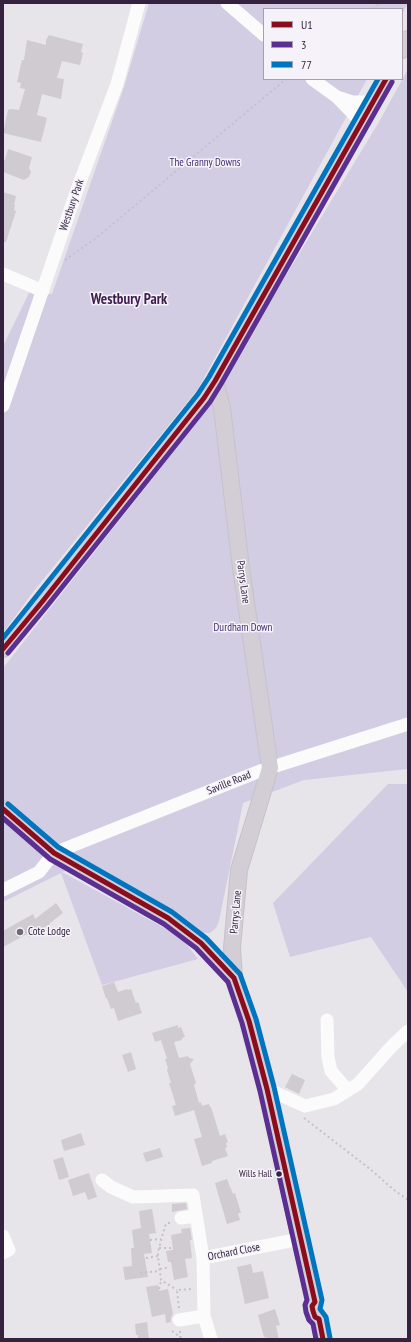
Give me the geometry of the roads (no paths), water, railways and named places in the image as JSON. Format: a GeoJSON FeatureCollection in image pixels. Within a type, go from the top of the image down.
{"type":"FeatureCollection","features":[{"type":"Feature","properties":{"kind":"main road"},"geometry":{"type":"LineString","coordinates":[[403,48],[408,39]]}},
{"type":"Feature","properties":{"kind":"main road"},"geometry":{"type":"LineString","coordinates":[[3,649],[204,398],[215,382],[385,80]]}},
{"type":"Feature","properties":{"kind":"main road","name":"Parrys Lane"},"geometry":{"type":"LineString","coordinates":[[215,382],[222,408],[265,764],[239,870],[232,948],[234,978],[249,1021],[267,1089],[315,1302],[320,1304],[323,1315],[319,1319],[323,1339]]}},
{"type":"Feature","properties":{"kind":"main road"},"geometry":{"type":"LineString","coordinates":[[204,398],[222,408]]}},
{"type":"Feature","properties":{"kind":"main road","name":"Parrys Lane"},"geometry":{"type":"LineString","coordinates":[[3,809],[54,853],[168,918],[201,943],[234,978]]}},
{"type":"Feature","properties":{"kind":"street","name":"Westbury Park"},"geometry":{"type":"LineString","coordinates":[[3,406],[7,380],[43,291],[78,187],[117,84],[139,3]]}},
{"type":"Feature","properties":{"kind":"street"},"geometry":{"type":"LineString","coordinates":[[227,3],[263,34]]}},
{"type":"Feature","properties":{"kind":"street"},"geometry":{"type":"LineString","coordinates":[[313,80],[337,97],[362,123]]}},
{"type":"Feature","properties":{"kind":"street"},"geometry":{"type":"LineString","coordinates":[[337,97],[352,102],[373,102]]}},
{"type":"Feature","properties":{"kind":"street"},"geometry":{"type":"LineString","coordinates":[[3,274],[43,291]]}},
{"type":"Feature","properties":{"kind":"street","name":"Saville Road"},"geometry":{"type":"LineString","coordinates":[[54,853],[265,764],[408,724]]}},
{"type":"Feature","properties":{"kind":"street"},"geometry":{"type":"LineString","coordinates":[[3,890],[39,872],[54,853]]}},
{"type":"Feature","properties":{"kind":"street"},"geometry":{"type":"LineString","coordinates":[[327,1020],[330,1071],[344,1086],[346,1091]]}},
{"type":"Feature","properties":{"kind":"street"},"geometry":{"type":"LineString","coordinates":[[267,1089],[305,1106],[334,1099],[358,1084],[392,1046],[408,1031]]}},
{"type":"Feature","properties":{"kind":"street"},"geometry":{"type":"LineString","coordinates":[[102,1180],[111,1187],[133,1197],[193,1195],[203,1258]]}},
{"type":"Feature","properties":{"kind":"street"},"geometry":{"type":"LineString","coordinates":[[181,1218],[196,1216]]}},
{"type":"Feature","properties":{"kind":"street"},"geometry":{"type":"LineString","coordinates":[[3,1236],[9,1250],[3,1253]]}},
{"type":"Feature","properties":{"kind":"street","name":"Orchard Close"},"geometry":{"type":"LineString","coordinates":[[211,1339],[204,1316],[203,1258],[300,1239]]}},
{"type":"Feature","properties":{"kind":"street"},"geometry":{"type":"LineString","coordinates":[[176,1326],[204,1316]]}},
{"type":"Feature","properties":{"kind":"place","name":"Cote Lodge"},"geometry":{"type":"Point","coordinates":[20,932]}},
{"type":"Feature","properties":{"kind":"place","name":"Wills Hall"},"geometry":{"type":"Point","coordinates":[279,1174]}},
{"type":"Feature","properties":{"kind":"district","name":"Westbury Park"},"geometry":{"type":"Point","coordinates":[129,300]}},
{"type":"Feature","properties":{"kind":"park label","name":"The Granny Downs"},"geometry":{"type":"Point","coordinates":[205,163]}},
{"type":"Feature","properties":{"kind":"park label","name":"Durdham Down"},"geometry":{"type":"Point","coordinates":[243,628]}}]}
